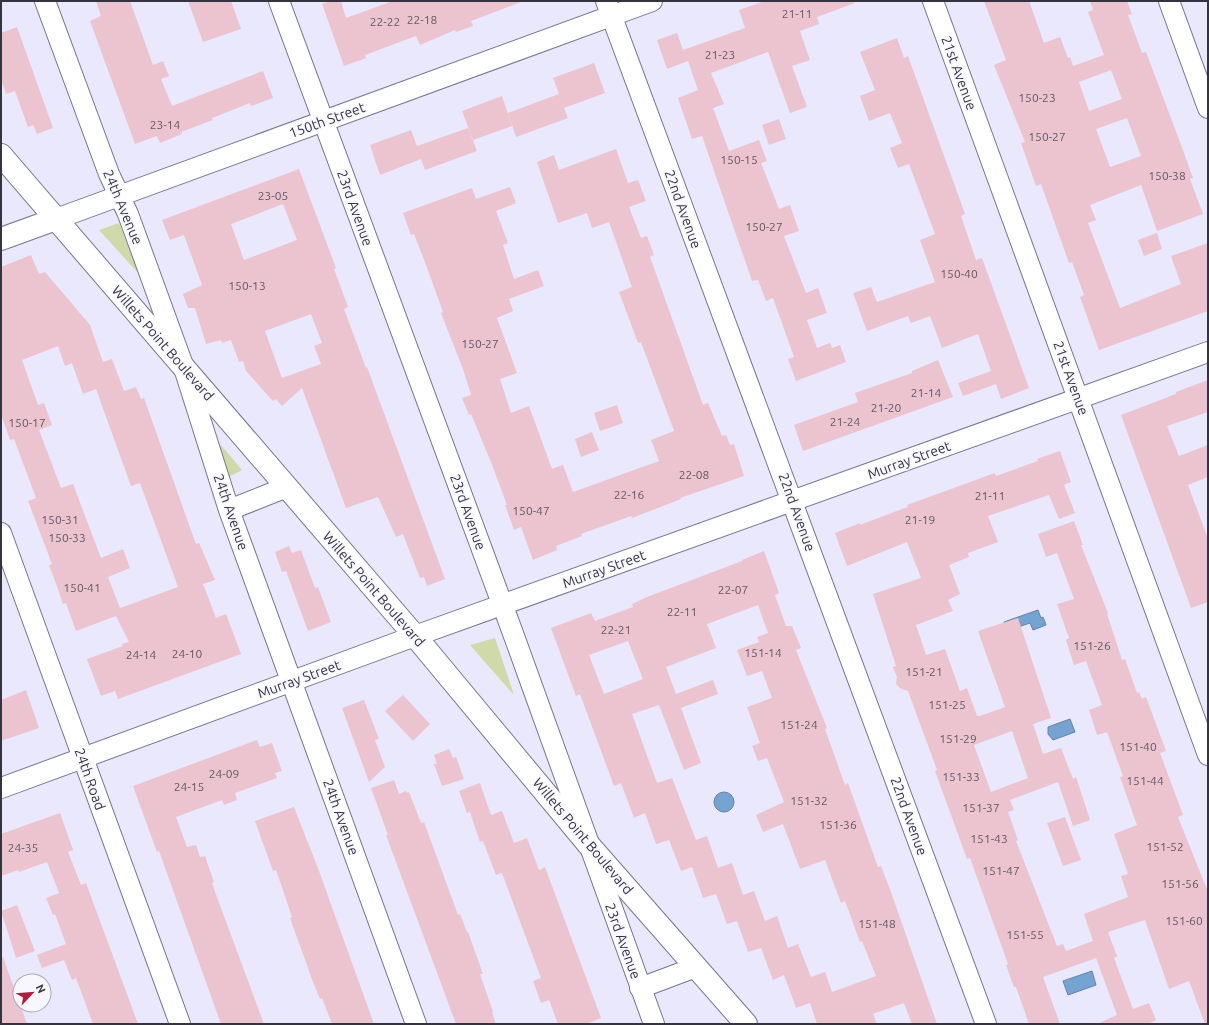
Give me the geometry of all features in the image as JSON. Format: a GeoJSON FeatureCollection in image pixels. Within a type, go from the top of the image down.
{"type":"FeatureCollection","features":[{"type":"Feature","properties":{"kind":"street","name":"24th Avenue"},"geometry":{"type":"LineString","coordinates":[[45,1],[119,197],[128,214],[184,368],[229,510],[416,1024]]}},
{"type":"Feature","properties":{"kind":"street","name":"23rd Avenue"},"geometry":{"type":"LineString","coordinates":[[279,1],[654,1024]]}},
{"type":"Feature","properties":{"kind":"street","name":"150th Street"},"geometry":{"type":"LineString","coordinates":[[1,239],[323,122],[609,8],[652,1]]}},
{"type":"Feature","properties":{"kind":"street","name":"21st Avenue"},"geometry":{"type":"LineString","coordinates":[[933,1],[1208,755]]}},
{"type":"Feature","properties":{"kind":"street"},"geometry":{"type":"LineString","coordinates":[[1169,1],[1208,108]]}},
{"type":"Feature","properties":{"kind":"street","name":"22nd Avenue"},"geometry":{"type":"LineString","coordinates":[[609,8],[986,1024]]}},
{"type":"Feature","properties":{"kind":"street","name":"Willets Point Boulevard"},"geometry":{"type":"LineString","coordinates":[[1,155],[415,636],[588,844],[746,1024]]}},
{"type":"Feature","properties":{"kind":"street","name":"Murray Street"},"geometry":{"type":"LineString","coordinates":[[1,788],[415,636],[793,502],[1208,352]]}},
{"type":"Feature","properties":{"kind":"street"},"geometry":{"type":"LineString","coordinates":[[229,510],[286,486]]}},
{"type":"Feature","properties":{"kind":"street","name":"24th Road"},"geometry":{"type":"LineString","coordinates":[[1,534],[180,1024]]}},
{"type":"Feature","properties":{"kind":"street"},"geometry":{"type":"LineString","coordinates":[[640,988],[696,967]]}},
{"type":"Feature","properties":{"kind":"green space"},"geometry":{"type":"Polygon","coordinates":[[[119,223],[139,274],[99,230],[119,223]]]}},
{"type":"Feature","properties":{"kind":"green space"},"geometry":{"type":"Polygon","coordinates":[[[221,445],[242,470],[227,478],[216,450],[221,445]]]}},
{"type":"Feature","properties":{"kind":"green space"},"geometry":{"type":"Polygon","coordinates":[[[495,638],[514,695],[470,645],[495,638]]]}},
{"type":"Feature","properties":{"kind":"water"},"geometry":{"type":"Polygon","coordinates":[[[1038,610],[1046,625],[1033,630],[1030,623],[1007,631],[1004,622],[1038,610]]]}},
{"type":"Feature","properties":{"kind":"water"},"geometry":{"type":"Polygon","coordinates":[[[1070,719],[1075,732],[1053,740],[1048,734],[1048,727],[1070,719]]]}},
{"type":"Feature","properties":{"kind":"water"},"geometry":{"type":"Polygon","coordinates":[[[720,792],[728,792],[734,798],[734,806],[728,812],[720,812],[714,806],[714,798],[720,792]]]}},
{"type":"Feature","properties":{"kind":"water"},"geometry":{"type":"Polygon","coordinates":[[[1092,971],[1096,985],[1068,995],[1063,981],[1092,971]]]}},
{"type":"Feature","properties":{"kind":"building"},"geometry":{"type":"Polygon","coordinates":[[[96,1],[130,1],[153,65],[163,61],[169,76],[161,79],[172,106],[263,71],[273,98],[251,106],[250,103],[212,118],[213,120],[181,132],[182,134],[160,143],[157,136],[135,144],[90,21],[101,16],[96,1]]]}},
{"type":"Feature","properties":{"kind":"building"},"geometry":{"type":"Polygon","coordinates":[[[188,1],[231,1],[241,29],[203,42],[188,1]]]}},
{"type":"Feature","properties":{"kind":"building"},"geometry":{"type":"Polygon","coordinates":[[[330,1],[341,1],[346,18],[393,1],[521,2],[471,21],[473,26],[456,32],[455,30],[420,45],[416,36],[365,55],[366,58],[344,66],[322,4],[330,1]]]}},
{"type":"Feature","properties":{"kind":"building"},"geometry":{"type":"Polygon","coordinates":[[[765,1],[854,1],[855,3],[817,17],[819,24],[800,31],[810,60],[792,66],[807,107],[790,113],[768,52],[711,73],[724,104],[713,108],[729,151],[759,140],[767,161],[761,163],[779,209],[790,205],[799,231],[784,236],[806,293],[818,288],[827,313],[807,320],[817,348],[830,343],[832,348],[840,345],[846,362],[796,381],[788,359],[794,357],[773,298],[766,301],[758,280],[752,281],[702,136],[692,139],[678,98],[698,90],[688,61],[667,69],[657,40],[677,33],[683,50],[745,28],[739,10],[765,1]]]}},
{"type":"Feature","properties":{"kind":"building"},"geometry":{"type":"Polygon","coordinates":[[[984,1],[1029,1],[1044,43],[1060,37],[1068,58],[1070,57],[1073,66],[1104,55],[1088,12],[1093,10],[1090,1],[1127,1],[1132,14],[1128,15],[1142,53],[1146,52],[1180,142],[1193,178],[1190,179],[1203,214],[1157,231],[1141,185],[1090,205],[1096,220],[1088,223],[1120,308],[1181,284],[1171,256],[1208,243],[1208,311],[1099,350],[1080,297],[1084,295],[1072,262],[1069,263],[1041,184],[1036,186],[1021,143],[1025,142],[994,65],[1006,60],[984,1]],[[1111,70],[1079,82],[1089,111],[1122,99],[1111,70]],[[1127,118],[1096,129],[1110,167],[1141,156],[1127,118]]]}},
{"type":"Feature","properties":{"kind":"building"},"geometry":{"type":"Polygon","coordinates":[[[17,27],[53,128],[37,134],[33,125],[28,127],[15,91],[6,94],[1,79],[1,33],[17,27]]]}},
{"type":"Feature","properties":{"kind":"building"},"geometry":{"type":"Polygon","coordinates":[[[897,38],[904,58],[908,56],[965,214],[961,216],[976,260],[982,258],[1029,388],[1001,399],[996,384],[963,396],[958,383],[991,371],[978,334],[942,348],[930,316],[911,323],[908,316],[867,331],[853,293],[871,287],[877,302],[935,282],[920,240],[935,234],[909,164],[898,168],[890,148],[902,143],[890,113],[869,121],[860,96],[875,90],[860,52],[897,38]]]}},
{"type":"Feature","properties":{"kind":"building"},"geometry":{"type":"Polygon","coordinates":[[[594,63],[605,93],[564,108],[568,118],[516,137],[508,113],[559,94],[553,78],[594,63]]]}},
{"type":"Feature","properties":{"kind":"building"},"geometry":{"type":"Polygon","coordinates":[[[502,96],[512,126],[473,140],[462,111],[502,96]]]}},
{"type":"Feature","properties":{"kind":"building"},"geometry":{"type":"Polygon","coordinates":[[[779,119],[786,139],[769,145],[762,125],[779,119]]]}},
{"type":"Feature","properties":{"kind":"building"},"geometry":{"type":"Polygon","coordinates":[[[468,128],[477,151],[425,170],[421,159],[380,175],[370,145],[411,130],[417,146],[468,128]]]}},
{"type":"Feature","properties":{"kind":"building"},"geometry":{"type":"Polygon","coordinates":[[[616,149],[628,183],[638,180],[646,201],[629,207],[641,238],[647,236],[654,255],[650,257],[703,405],[708,403],[722,436],[726,435],[730,445],[734,444],[744,476],[680,498],[681,499],[632,518],[631,516],[581,534],[582,536],[556,546],[557,550],[533,560],[521,527],[514,530],[505,505],[507,505],[491,462],[471,414],[469,415],[462,398],[471,395],[463,369],[441,313],[443,312],[426,265],[414,234],[411,235],[403,213],[472,188],[476,199],[510,187],[516,203],[496,211],[508,243],[503,245],[514,279],[538,270],[544,286],[509,299],[513,311],[497,318],[517,373],[500,379],[511,413],[529,406],[552,469],[563,465],[573,492],[659,461],[651,440],[674,431],[641,342],[638,343],[619,292],[632,287],[609,222],[592,228],[587,213],[558,223],[537,162],[554,155],[559,170],[616,149]]]}},
{"type":"Feature","properties":{"kind":"building"},"geometry":{"type":"Polygon","coordinates":[[[299,169],[336,268],[334,269],[348,307],[344,309],[366,368],[367,367],[445,579],[427,586],[424,577],[420,578],[403,534],[396,537],[378,497],[346,508],[302,388],[282,406],[276,399],[273,401],[246,371],[243,361],[239,362],[231,340],[222,343],[221,340],[206,344],[195,308],[188,308],[183,294],[202,285],[184,235],[170,240],[162,220],[299,169]],[[283,204],[231,224],[244,260],[297,240],[283,204]],[[311,314],[265,331],[282,378],[321,364],[314,346],[322,343],[311,314]]]}},
{"type":"Feature","properties":{"kind":"building"},"geometry":{"type":"Polygon","coordinates":[[[1157,233],[1162,249],[1144,256],[1138,240],[1157,233]]]}},
{"type":"Feature","properties":{"kind":"building"},"geometry":{"type":"Polygon","coordinates":[[[31,255],[39,274],[45,272],[90,325],[103,362],[112,359],[124,391],[136,387],[141,399],[144,398],[196,544],[199,543],[215,580],[203,584],[216,618],[226,614],[241,654],[118,699],[115,691],[101,696],[87,659],[123,646],[122,644],[129,642],[116,616],[76,631],[66,603],[63,604],[49,565],[52,564],[28,501],[36,498],[14,439],[10,440],[1,414],[1,267],[31,255]],[[58,346],[22,360],[38,405],[44,403],[52,425],[39,430],[61,488],[73,484],[101,558],[123,549],[130,568],[108,577],[120,608],[178,587],[140,483],[131,486],[96,389],[83,394],[72,363],[65,366],[58,346]]]}},
{"type":"Feature","properties":{"kind":"building"},"geometry":{"type":"Polygon","coordinates":[[[938,360],[953,397],[803,451],[794,425],[858,402],[855,393],[912,373],[912,371],[938,360]]]}},
{"type":"Feature","properties":{"kind":"building"},"geometry":{"type":"Polygon","coordinates":[[[1208,380],[1208,412],[1167,426],[1179,456],[1208,445],[1208,477],[1188,485],[1208,539],[1208,602],[1191,608],[1121,415],[1208,380]]]}},
{"type":"Feature","properties":{"kind":"building"},"geometry":{"type":"Polygon","coordinates":[[[617,405],[623,423],[600,431],[594,413],[617,405]]]}},
{"type":"Feature","properties":{"kind":"building"},"geometry":{"type":"Polygon","coordinates":[[[592,432],[599,450],[581,457],[575,439],[592,432]]]}},
{"type":"Feature","properties":{"kind":"building"},"geometry":{"type":"Polygon","coordinates":[[[1060,451],[1071,482],[1064,485],[1075,513],[1059,519],[1049,495],[988,516],[998,542],[968,553],[969,557],[949,565],[960,594],[948,600],[953,611],[916,625],[926,655],[945,649],[960,691],[967,688],[977,716],[980,716],[1005,707],[978,631],[1018,618],[1051,718],[1033,724],[1043,754],[1061,748],[1073,779],[1076,777],[1090,820],[1073,826],[1058,782],[1010,800],[1014,810],[1008,812],[1018,840],[1016,841],[1057,946],[1063,944],[1066,951],[1093,941],[1084,914],[1128,897],[1121,876],[1128,874],[1114,834],[1137,825],[1120,777],[1123,776],[1107,732],[1097,735],[1089,710],[1102,705],[1086,661],[1074,665],[1066,640],[1069,638],[1057,604],[1074,599],[1057,553],[1046,557],[1038,534],[1074,521],[1083,545],[1081,545],[1108,613],[1107,614],[1122,660],[1125,659],[1137,693],[1139,692],[1142,699],[1146,697],[1166,751],[1160,753],[1183,815],[1178,817],[1208,892],[1208,1024],[1205,1024],[1189,981],[1169,989],[1145,920],[1108,932],[1117,956],[1114,958],[1133,1009],[1149,1003],[1156,1020],[1148,1024],[1097,1024],[1117,1015],[1096,958],[1043,977],[1060,1024],[1029,1024],[1016,987],[1014,987],[1006,965],[1008,964],[970,858],[967,859],[935,771],[937,770],[908,691],[901,689],[896,684],[897,677],[893,667],[896,666],[873,594],[921,578],[907,542],[847,566],[835,533],[908,507],[907,505],[995,473],[996,476],[1038,461],[1037,459],[1060,451]],[[1012,731],[974,745],[991,792],[1028,778],[1012,731]]]}},
{"type":"Feature","properties":{"kind":"building"},"geometry":{"type":"Polygon","coordinates":[[[289,546],[292,553],[301,550],[315,588],[318,587],[331,622],[308,631],[286,571],[282,572],[275,552],[289,546]]]}},
{"type":"Feature","properties":{"kind":"building"},"geometry":{"type":"Polygon","coordinates":[[[764,551],[779,593],[775,595],[786,626],[792,626],[801,648],[796,650],[827,728],[825,729],[845,785],[848,783],[878,867],[881,866],[891,892],[937,1024],[912,1024],[904,1003],[873,1014],[877,1024],[817,1024],[810,1003],[796,1008],[784,975],[773,980],[761,948],[748,952],[737,921],[727,924],[716,894],[703,898],[692,867],[681,871],[669,840],[656,844],[645,813],[634,818],[621,783],[614,786],[580,694],[576,696],[551,628],[591,613],[595,621],[633,607],[632,604],[647,597],[764,551]],[[758,605],[707,624],[716,648],[666,667],[676,694],[713,680],[718,694],[681,708],[701,763],[684,770],[659,705],[632,714],[657,783],[672,778],[696,840],[707,836],[718,868],[732,863],[743,895],[754,891],[765,921],[777,916],[788,948],[798,944],[811,977],[825,972],[832,992],[876,976],[862,941],[860,942],[845,901],[841,903],[825,860],[800,869],[783,824],[763,832],[756,815],[784,802],[767,758],[758,761],[752,746],[760,743],[747,707],[772,698],[762,671],[747,676],[737,650],[759,642],[757,637],[768,633],[758,605]],[[628,641],[589,655],[604,694],[643,679],[628,641]]]}},
{"type":"Feature","properties":{"kind":"building"},"geometry":{"type":"Polygon","coordinates":[[[26,690],[39,728],[1,741],[1,700],[26,690]]]}},
{"type":"Feature","properties":{"kind":"building"},"geometry":{"type":"Polygon","coordinates":[[[403,695],[430,724],[413,741],[385,711],[403,695]]]}},
{"type":"Feature","properties":{"kind":"building"},"geometry":{"type":"Polygon","coordinates":[[[364,700],[379,739],[375,740],[385,767],[369,782],[342,708],[364,700]]]}},
{"type":"Feature","properties":{"kind":"building"},"geometry":{"type":"Polygon","coordinates":[[[257,740],[260,747],[272,743],[282,771],[275,773],[277,778],[235,793],[237,800],[224,805],[222,800],[176,817],[187,847],[196,845],[200,857],[205,856],[214,882],[212,883],[264,1024],[221,1024],[159,851],[157,852],[133,786],[257,740]]]}},
{"type":"Feature","properties":{"kind":"building"},"geometry":{"type":"Polygon","coordinates":[[[449,749],[453,758],[456,757],[464,779],[442,786],[434,764],[437,764],[434,755],[449,749]]]}},
{"type":"Feature","properties":{"kind":"building"},"geometry":{"type":"Polygon","coordinates":[[[394,780],[399,794],[406,791],[407,793],[409,792],[421,823],[424,822],[458,915],[460,914],[468,932],[483,974],[480,974],[496,1024],[456,1024],[386,835],[388,835],[371,788],[394,780]]]}},
{"type":"Feature","properties":{"kind":"building"},"geometry":{"type":"Polygon","coordinates":[[[480,783],[491,815],[502,811],[514,843],[527,838],[539,870],[545,867],[601,1018],[586,1024],[558,1024],[549,1000],[541,1003],[533,981],[541,978],[502,873],[496,875],[483,841],[480,842],[470,812],[467,813],[459,791],[480,783]]]}},
{"type":"Feature","properties":{"kind":"building"},"geometry":{"type":"Polygon","coordinates":[[[294,807],[319,871],[374,1024],[332,1024],[322,998],[320,999],[313,982],[290,918],[292,917],[276,870],[273,871],[255,821],[294,807]]]}},
{"type":"Feature","properties":{"kind":"building"},"geometry":{"type":"Polygon","coordinates":[[[60,813],[73,850],[68,852],[81,885],[86,883],[138,1024],[93,1024],[76,978],[72,980],[64,960],[42,968],[37,955],[66,944],[55,914],[53,915],[46,898],[59,893],[47,862],[19,872],[18,870],[1,876],[1,834],[60,813]]]}},
{"type":"Feature","properties":{"kind":"building"},"geometry":{"type":"Polygon","coordinates":[[[1065,817],[1081,860],[1063,866],[1047,823],[1065,817]]]}},
{"type":"Feature","properties":{"kind":"building"},"geometry":{"type":"Polygon","coordinates":[[[17,905],[35,951],[16,958],[1,911],[17,905]]]}},
{"type":"Feature","properties":{"kind":"building"},"geometry":{"type":"Polygon","coordinates":[[[1,957],[3,957],[12,982],[12,1013],[23,1013],[27,1024],[1,1024],[1,957]]]}}]}
